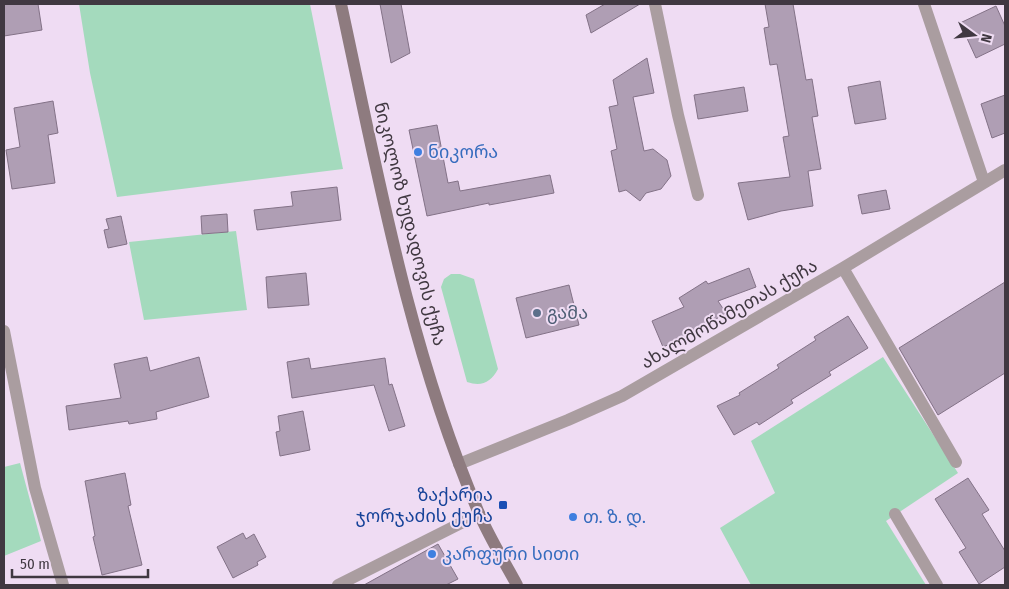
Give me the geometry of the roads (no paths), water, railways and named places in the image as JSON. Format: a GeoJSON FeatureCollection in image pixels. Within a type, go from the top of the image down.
{"type":"FeatureCollection","features":[{"type":"Feature","properties":{"kind":"main road","name":"ნიკოლოზ ხუდადოვის ქუჩა"},"geometry":{"type":"LineString","coordinates":[[341,4],[407,301],[448,435],[459,464],[479,514],[516,585]]}},
{"type":"Feature","properties":{"kind":"street"},"geometry":{"type":"LineString","coordinates":[[655,4],[678,115],[698,195]]}},
{"type":"Feature","properties":{"kind":"street"},"geometry":{"type":"LineString","coordinates":[[924,4],[984,182]]}},
{"type":"Feature","properties":{"kind":"street","name":"ახალმოწამეთას ქუჩა"},"geometry":{"type":"LineString","coordinates":[[459,464],[622,396],[842,268],[1005,170]]}},
{"type":"Feature","properties":{"kind":"street"},"geometry":{"type":"LineString","coordinates":[[842,268],[956,462]]}},
{"type":"Feature","properties":{"kind":"street"},"geometry":{"type":"LineString","coordinates":[[4,331],[35,488],[63,585]]}},
{"type":"Feature","properties":{"kind":"street"},"geometry":{"type":"LineString","coordinates":[[338,585],[479,514]]}},
{"type":"Feature","properties":{"kind":"street"},"geometry":{"type":"LineString","coordinates":[[895,514],[938,585]]}},
{"type":"Feature","properties":{"kind":"place","name":"ნიკორა"},"geometry":{"type":"Point","coordinates":[418,152]}},
{"type":"Feature","properties":{"kind":"place","name":"გამა"},"geometry":{"type":"Point","coordinates":[537,313]}},
{"type":"Feature","properties":{"kind":"place","name":"ზაქარია ჯორჯაძის ქუჩა"},"geometry":{"type":"Point","coordinates":[503,505]}},
{"type":"Feature","properties":{"kind":"place","name":"თ. ზ. დ."},"geometry":{"type":"Point","coordinates":[573,517]}},
{"type":"Feature","properties":{"kind":"place","name":"კარფური სითი"},"geometry":{"type":"Point","coordinates":[432,554]}}]}
